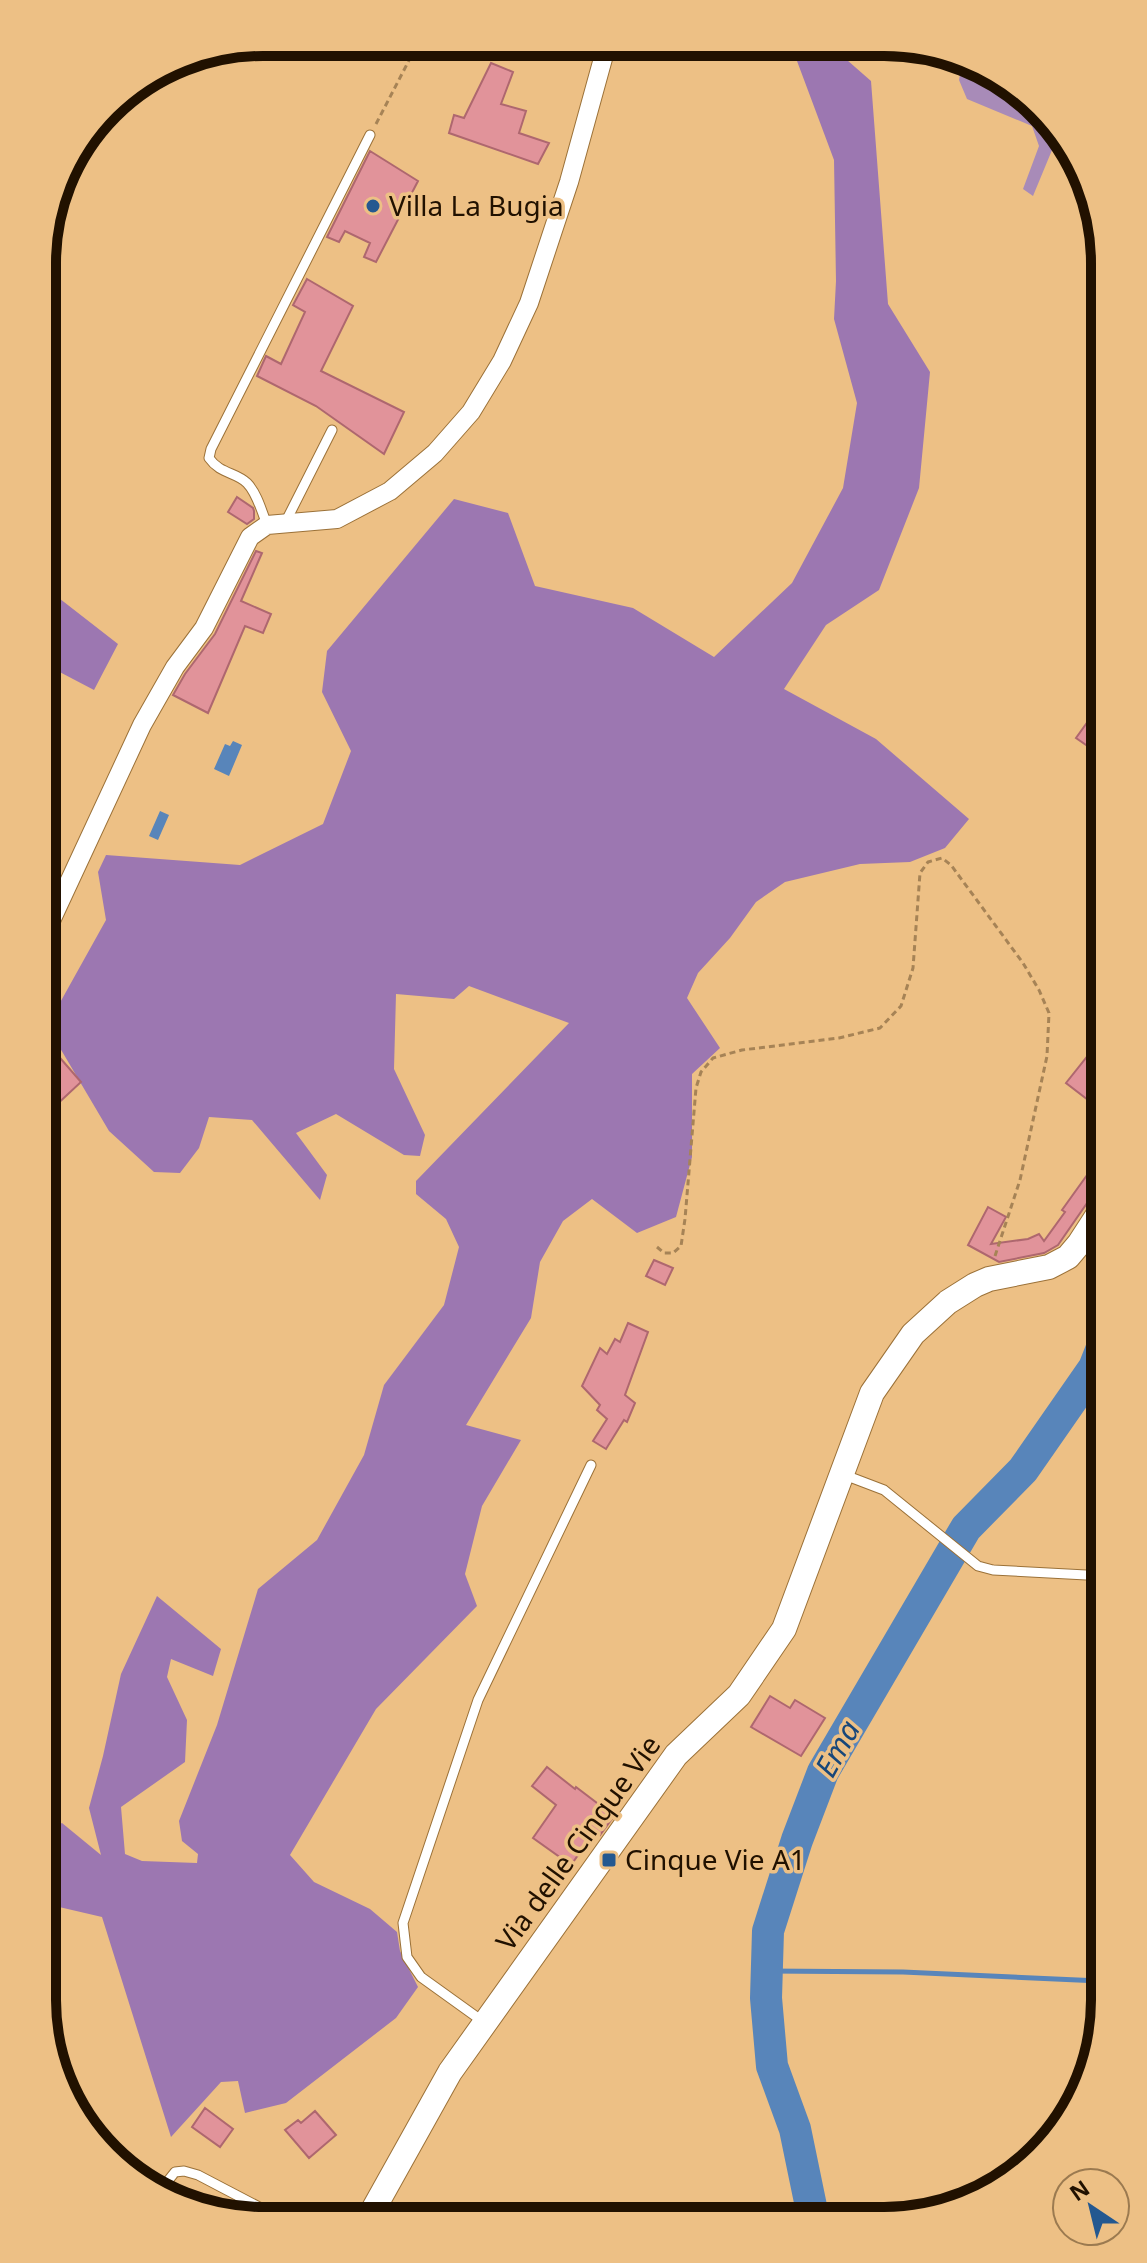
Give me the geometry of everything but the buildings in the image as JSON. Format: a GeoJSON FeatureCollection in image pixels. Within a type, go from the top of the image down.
{"type":"FeatureCollection","features":[{"type":"Feature","properties":{"kind":"street"},"geometry":{"type":"LineString","coordinates":[[56,910],[142,725],[175,667],[204,628],[250,537],[276,524],[337,519],[390,491],[435,453],[471,412],[502,361],[529,303],[569,182],[604,56]]}},
{"type":"Feature","properties":{"kind":"street","name":"Via delle Cinque Vie"},"geometry":{"type":"LineString","coordinates":[[375,2207],[450,2072],[676,1755],[739,1695],[784,1629],[872,1393],[913,1334],[948,1302],[975,1285],[1060,1262],[1068,1257],[1091,1226]]}},
{"type":"Feature","properties":{"kind":"lane"},"geometry":{"type":"LineString","coordinates":[[332,430],[276,524],[259,505],[247,483],[216,467],[209,458],[370,135]]}},
{"type":"Feature","properties":{"kind":"lane"},"geometry":{"type":"LineString","coordinates":[[485,2023],[421,1977],[407,1957],[403,1923],[478,1700],[591,1465]]}},
{"type":"Feature","properties":{"kind":"lane"},"geometry":{"type":"LineString","coordinates":[[842,1474],[884,1490],[978,1566],[993,1570],[1091,1575]]}},
{"type":"Feature","properties":{"kind":"lane"},"geometry":{"type":"LineString","coordinates":[[167,2183],[175,2172],[184,2171],[198,2175],[258,2207]]}},
{"type":"Feature","properties":{"kind":"path"},"geometry":{"type":"LineString","coordinates":[[370,135],[411,56]]}},
{"type":"Feature","properties":{"kind":"path"},"geometry":{"type":"LineString","coordinates":[[657,1247],[664,1253],[673,1253],[681,1246],[696,1088],[701,1072],[713,1058],[742,1050],[839,1038],[880,1028],[901,1006],[913,968],[920,873],[928,862],[942,858],[951,865],[1023,963],[1049,1013],[1047,1056],[1020,1180],[989,1279]]}},
{"type":"Feature","properties":{"kind":"shaded area"},"geometry":{"type":"Polygon","coordinates":[[[793,56],[842,56],[871,81],[888,304],[930,372],[919,488],[879,590],[826,625],[784,689],[876,739],[969,819],[945,848],[910,862],[860,864],[785,882],[756,902],[730,938],[698,973],[687,998],[720,1048],[692,1074],[692,1157],[676,1217],[637,1233],[592,1199],[563,1221],[540,1262],[531,1318],[466,1425],[521,1440],[482,1506],[465,1574],[477,1606],[376,1709],[290,1855],[314,1882],[370,1909],[397,1932],[400,1951],[418,1987],[396,2018],[286,2103],[245,2113],[238,2081],[221,2082],[171,2137],[102,1917],[56,1906],[56,1826],[62,1823],[101,1855],[89,1808],[121,1674],[157,1596],[221,1649],[213,1676],[171,1659],[167,1677],[187,1720],[185,1762],[121,1807],[125,1854],[142,1861],[197,1863],[198,1854],[182,1841],[179,1821],[217,1725],[258,1589],[317,1540],[364,1455],[384,1385],[444,1305],[459,1247],[446,1219],[416,1194],[416,1181],[569,1023],[469,986],[454,999],[396,994],[394,1069],[425,1135],[420,1156],[404,1155],[336,1114],[296,1133],[327,1175],[320,1200],[252,1120],[209,1117],[199,1148],[180,1173],[154,1172],[109,1131],[56,1041],[56,1010],[106,920],[98,872],[106,855],[240,865],[323,824],[351,751],[322,692],[327,651],[454,499],[508,513],[535,586],[633,608],[714,657],[792,583],[843,488],[857,403],[834,319],[834,160],[793,56]]]}},
{"type":"Feature","properties":{"kind":"shaded area"},"geometry":{"type":"Polygon","coordinates":[[[961,71],[999,91],[1020,107],[1054,145],[1033,196],[1023,189],[1039,146],[1032,126],[967,99],[959,80],[961,71]]]}},
{"type":"Feature","properties":{"kind":"shaded area"},"geometry":{"type":"Polygon","coordinates":[[[56,596],[118,644],[94,690],[56,670],[56,596]]]}},
{"type":"Feature","properties":{"kind":"water"},"geometry":{"type":"Polygon","coordinates":[[[233,741],[242,745],[229,776],[214,769],[225,744],[230,746],[233,741]]]}},
{"type":"Feature","properties":{"kind":"water"},"geometry":{"type":"Polygon","coordinates":[[[160,811],[169,815],[158,840],[149,836],[160,811]]]}},
{"type":"Feature","properties":{"kind":"waterway","name":"Ema"},"geometry":{"type":"LineString","coordinates":[[811,2207],[795,2129],[772,2066],[766,1998],[768,1931],[797,1840],[823,1772],[966,1528],[1023,1470],[1091,1372]]}},
{"type":"Feature","properties":{"kind":"waterway"},"geometry":{"type":"LineString","coordinates":[[767,1971],[903,1972],[1091,1981]]}},
{"type":"Feature","properties":{"kind":"place","name":"Villa La Bugia"},"geometry":{"type":"Point","coordinates":[373,206]}},
{"type":"Feature","properties":{"kind":"place","name":"Cinque Vie A1"},"geometry":{"type":"Point","coordinates":[609,1860]}}]}
